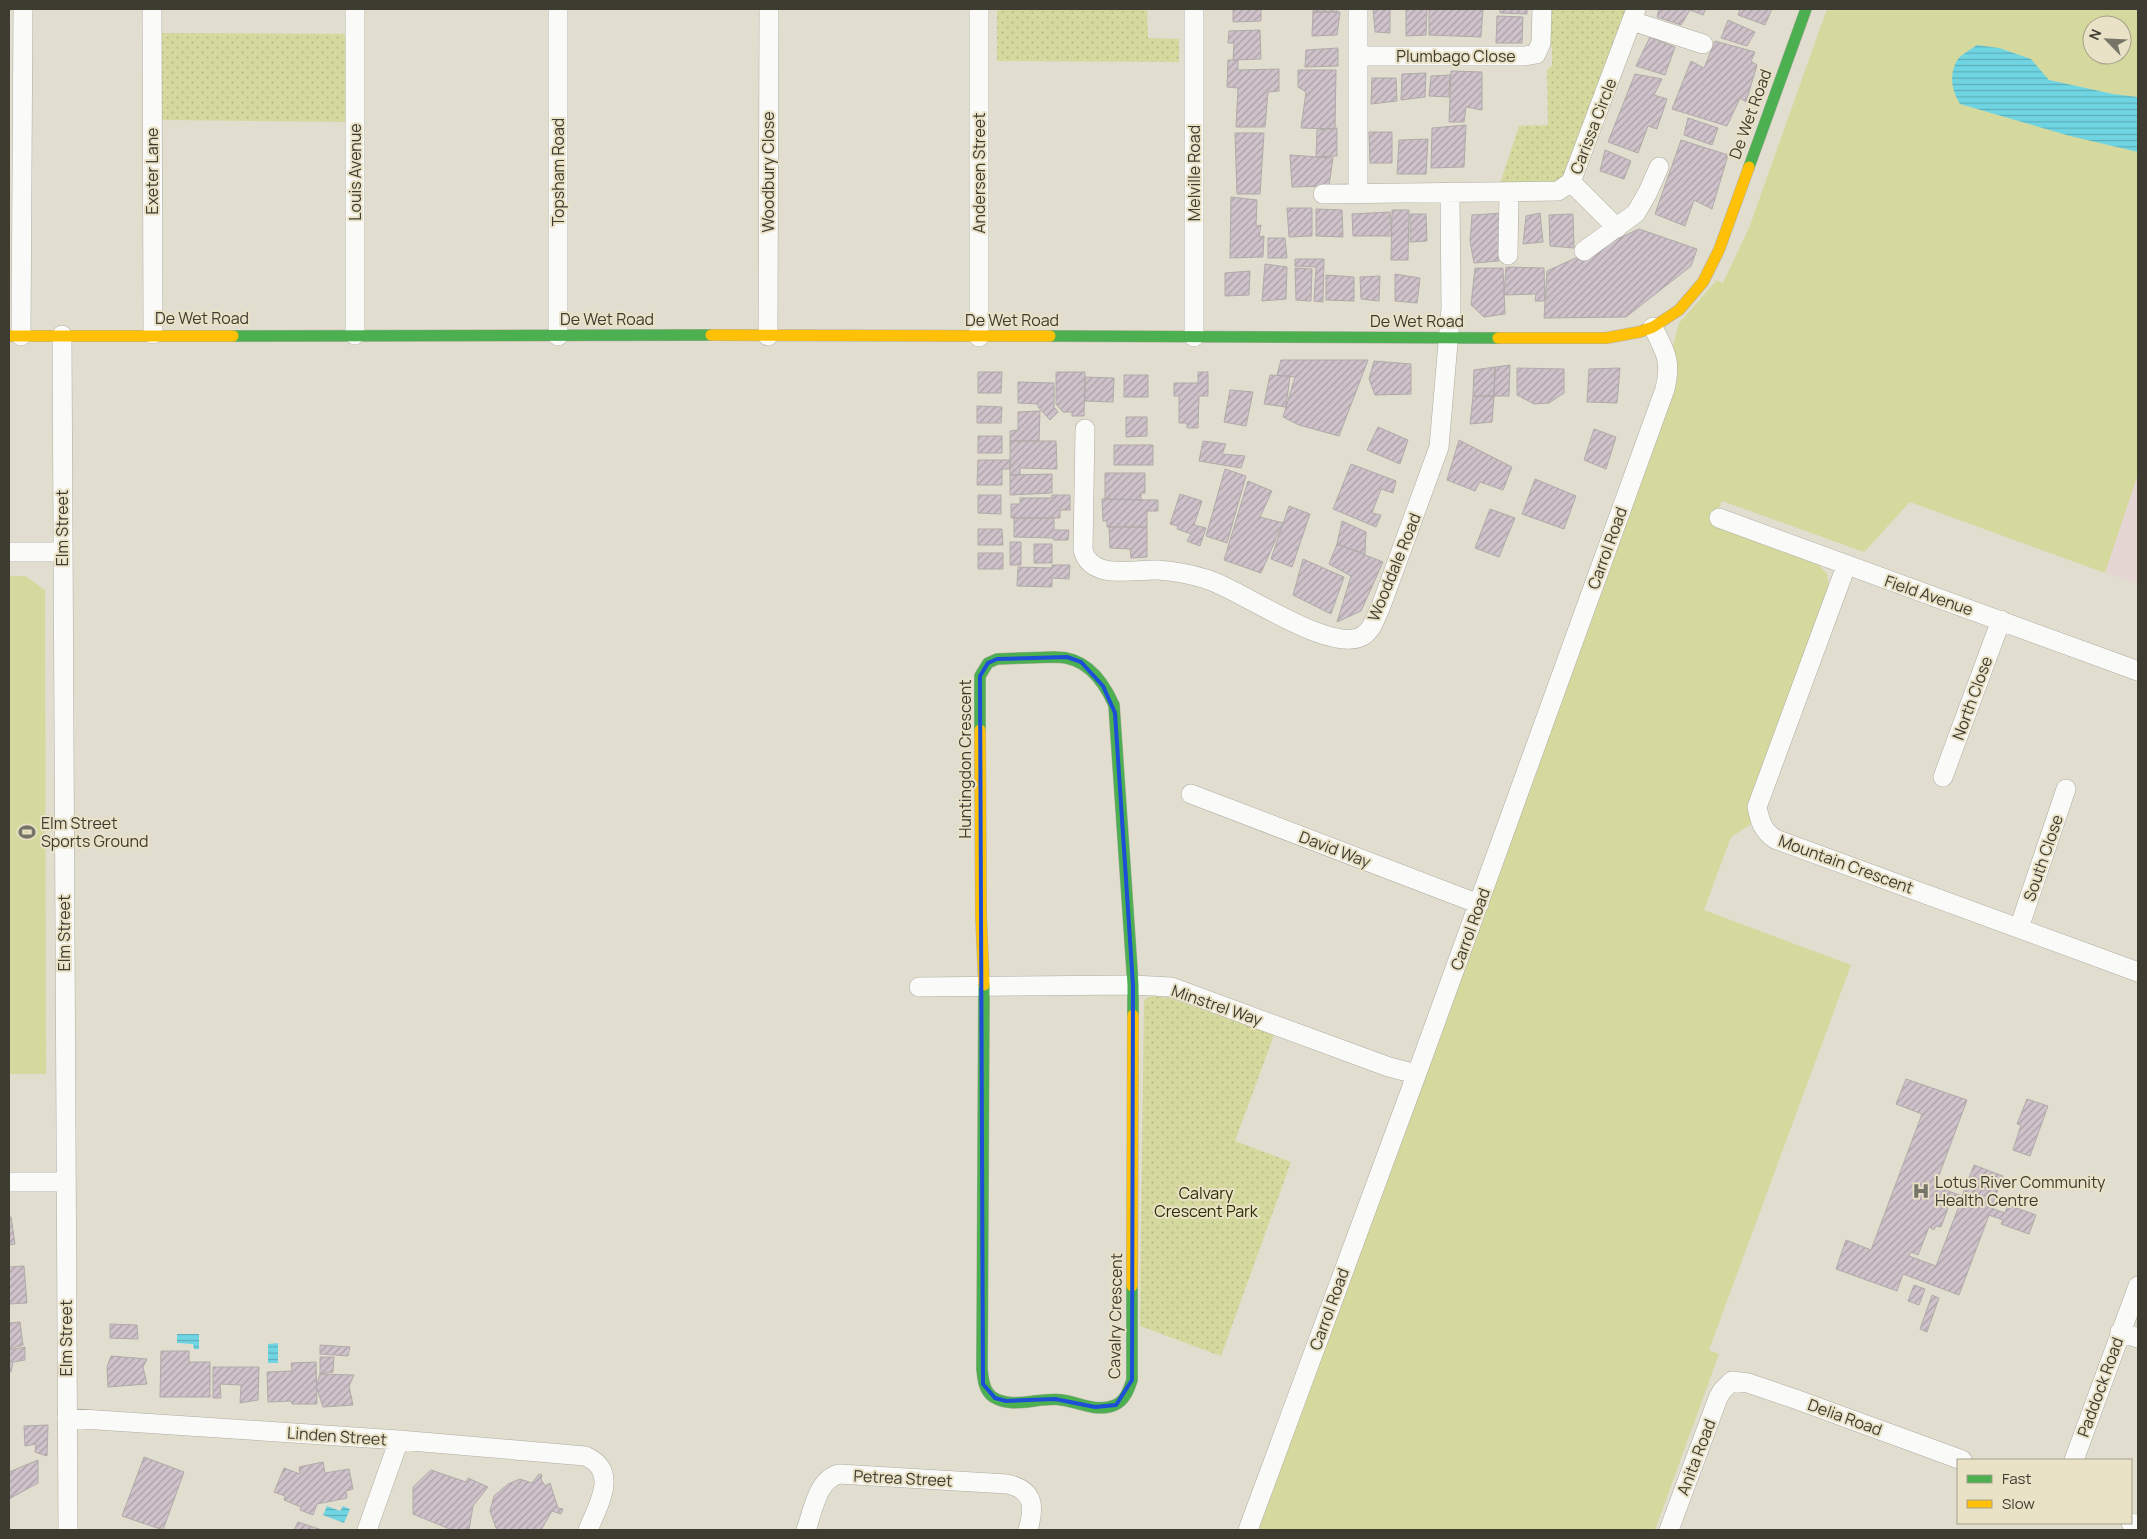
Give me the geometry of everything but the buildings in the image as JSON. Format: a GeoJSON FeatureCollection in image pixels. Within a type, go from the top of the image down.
{"type":"FeatureCollection","features":[{"type":"Feature","properties":{"kind":"street"},"geometry":{"type":"LineString","coordinates":[[15,336],[23,9]]}},
{"type":"Feature","properties":{"kind":"street","name":"Exeter Lane"},"geometry":{"type":"LineString","coordinates":[[152,9],[153,334]]}},
{"type":"Feature","properties":{"kind":"street","name":"Louis Avenue"},"geometry":{"type":"LineString","coordinates":[[355,9],[355,335]]}},
{"type":"Feature","properties":{"kind":"street","name":"Topsham Road"},"geometry":{"type":"LineString","coordinates":[[558,9],[558,336]]}},
{"type":"Feature","properties":{"kind":"street","name":"Woodbury Close"},"geometry":{"type":"LineString","coordinates":[[768,336],[769,9]]}},
{"type":"Feature","properties":{"kind":"street","name":"Andersen Street"},"geometry":{"type":"LineString","coordinates":[[979,9],[979,336]]}},
{"type":"Feature","properties":{"kind":"street","name":"Melville Road"},"geometry":{"type":"LineString","coordinates":[[1194,9],[1194,337]]}},
{"type":"Feature","properties":{"kind":"street"},"geometry":{"type":"LineString","coordinates":[[1358,9],[1358,193]]}},
{"type":"Feature","properties":{"kind":"street","name":"Plumbago Close"},"geometry":{"type":"LineString","coordinates":[[1359,56],[1525,56],[1536,54],[1542,43],[1542,9]]}},
{"type":"Feature","properties":{"kind":"street","name":"De Wet Road"},"geometry":{"type":"LineString","coordinates":[[15,336],[153,334],[1449,338],[1606,338],[1624,336],[1653,326],[1679,310],[1691,297],[1712,266],[1806,9]]}},
{"type":"Feature","properties":{"kind":"street"},"geometry":{"type":"LineString","coordinates":[[1634,15],[1703,44]]}},
{"type":"Feature","properties":{"kind":"street","name":"Carissa Circle"},"geometry":{"type":"LineString","coordinates":[[1323,194],[1558,191],[1566,188],[1571,182],[1634,15]]}},
{"type":"Feature","properties":{"kind":"street"},"geometry":{"type":"LineString","coordinates":[[1584,251],[1636,213],[1642,205],[1659,166]]}},
{"type":"Feature","properties":{"kind":"street"},"geometry":{"type":"LineString","coordinates":[[1571,182],[1617,228]]}},
{"type":"Feature","properties":{"kind":"street"},"geometry":{"type":"LineString","coordinates":[[1449,338],[1451,308],[1450,192]]}},
{"type":"Feature","properties":{"kind":"street"},"geometry":{"type":"LineString","coordinates":[[1508,254],[1509,192]]}},
{"type":"Feature","properties":{"kind":"street","name":"Carrol Road"},"geometry":{"type":"LineString","coordinates":[[1248,1530],[1479,904],[1665,389],[1669,364],[1666,353],[1653,326]]}},
{"type":"Feature","properties":{"kind":"street","name":"Elm Street"},"geometry":{"type":"LineString","coordinates":[[62,335],[68,1530]]}},
{"type":"Feature","properties":{"kind":"street","name":"Wooddale Road"},"geometry":{"type":"LineString","coordinates":[[1085,429],[1082,535],[1085,557],[1092,566],[1104,570],[1156,570],[1188,573],[1210,580],[1278,616],[1327,636],[1342,640],[1354,639],[1364,635],[1372,626],[1435,462],[1441,434],[1449,338]]}},
{"type":"Feature","properties":{"kind":"street","name":"Field Avenue"},"geometry":{"type":"LineString","coordinates":[[1719,518],[1846,566],[2001,620],[2138,671]]}},
{"type":"Feature","properties":{"kind":"street"},"geometry":{"type":"LineString","coordinates":[[9,552],[62,552]]}},
{"type":"Feature","properties":{"kind":"street","name":"Mountain Crescent"},"geometry":{"type":"LineString","coordinates":[[1846,566],[1761,792],[1757,807],[1765,832],[1775,839],[2138,972]]}},
{"type":"Feature","properties":{"kind":"street","name":"North Close"},"geometry":{"type":"LineString","coordinates":[[1943,777],[2001,620]]}},
{"type":"Feature","properties":{"kind":"street","name":"Huntingdon Crescent"},"geometry":{"type":"LineString","coordinates":[[984,987],[981,915],[980,676],[988,663],[996,659],[1056,657],[1067,657],[1081,662],[1103,686],[1114,705],[1133,985]]}},
{"type":"Feature","properties":{"kind":"street","name":"South Close"},"geometry":{"type":"LineString","coordinates":[[2019,928],[2066,789]]}},
{"type":"Feature","properties":{"kind":"street","name":"David Way"},"geometry":{"type":"LineString","coordinates":[[1191,794],[1479,904]]}},
{"type":"Feature","properties":{"kind":"street","name":"Cavalry Crescent"},"geometry":{"type":"LineString","coordinates":[[984,987],[984,1384],[989,1394],[1006,1401],[1055,1399],[1095,1408],[1116,1405],[1130,1389],[1132,1380],[1133,985]]}},
{"type":"Feature","properties":{"kind":"street","name":"Minstrel Way"},"geometry":{"type":"LineString","coordinates":[[919,987],[1171,986],[1389,1067],[1416,1074]]}},
{"type":"Feature","properties":{"kind":"street"},"geometry":{"type":"LineString","coordinates":[[9,1182],[65,1182]]}},
{"type":"Feature","properties":{"kind":"street","name":"Paddock Road"},"geometry":{"type":"LineString","coordinates":[[2074,1459],[2138,1286]]}},
{"type":"Feature","properties":{"kind":"street"},"geometry":{"type":"LineString","coordinates":[[2120,1332],[2138,1338]]}},
{"type":"Feature","properties":{"kind":"street","name":"Delia Road"},"geometry":{"type":"LineString","coordinates":[[1727,1385],[1732,1381],[1748,1383],[1959,1459]]}},
{"type":"Feature","properties":{"kind":"street","name":"Anita Road"},"geometry":{"type":"LineString","coordinates":[[1669,1530],[1718,1398],[1727,1385]]}},
{"type":"Feature","properties":{"kind":"street","name":"Linden Street"},"geometry":{"type":"LineString","coordinates":[[67,1418],[399,1440],[584,1456],[592,1459],[602,1469],[605,1482],[588,1530]]}},
{"type":"Feature","properties":{"kind":"street"},"geometry":{"type":"LineString","coordinates":[[367,1530],[399,1440]]}},
{"type":"Feature","properties":{"kind":"street","name":"Petrea Street"},"geometry":{"type":"LineString","coordinates":[[806,1530],[821,1488],[826,1481],[839,1474],[1017,1486],[1030,1498],[1033,1510],[1028,1530]]}},
{"type":"Feature","properties":{"kind":"highlighted area"},"geometry":{"type":"Polygon","coordinates":[[[1067,657],[1081,662],[1103,686],[1115,713],[1133,985],[1132,1380],[1116,1405],[1095,1407],[1055,1399],[1006,1401],[995,1398],[983,1384],[980,676],[988,663],[997,659],[1067,657]]]}},
{"type":"Feature","properties":{"kind":"shaded area"},"geometry":{"type":"Polygon","coordinates":[[[2138,474],[2138,585],[2105,572],[2138,474]]]}},
{"type":"Feature","properties":{"kind":"green space"},"geometry":{"type":"Polygon","coordinates":[[[997,9],[1147,9],[1148,38],[1179,39],[1179,62],[997,61],[997,9]]]}},
{"type":"Feature","properties":{"kind":"green space"},"geometry":{"type":"Polygon","coordinates":[[[1547,9],[1630,9],[1562,182],[1499,187],[1519,126],[1548,125],[1547,70],[1552,66],[1552,48],[1548,41],[1547,9]]]}},
{"type":"Feature","properties":{"kind":"green space"},"geometry":{"type":"Polygon","coordinates":[[[1827,9],[2138,9],[2138,474],[2105,573],[1910,502],[1864,552],[1722,501],[1713,524],[1818,564],[1827,574],[1829,586],[1753,823],[1731,837],[1704,910],[1851,965],[1709,1350],[1719,1354],[1655,1530],[1254,1530],[1415,1104],[1677,382],[1673,346],[1679,323],[1717,280],[1723,283],[1749,228],[1827,9]]]}},
{"type":"Feature","properties":{"kind":"green space"},"geometry":{"type":"Polygon","coordinates":[[[161,33],[348,34],[348,122],[161,120],[161,33]]]}},
{"type":"Feature","properties":{"kind":"green space","name":"Elm Street Sports Ground"},"geometry":{"type":"Polygon","coordinates":[[[9,576],[25,576],[45,590],[46,1074],[9,1074],[9,576]]]}},
{"type":"Feature","properties":{"kind":"green space","name":"Calvary Crescent Park"},"geometry":{"type":"Polygon","coordinates":[[[1151,996],[1170,998],[1274,1035],[1235,1141],[1291,1162],[1221,1356],[1140,1326],[1144,1000],[1151,996]]]}},
{"type":"Feature","properties":{"kind":"water"},"geometry":{"type":"Polygon","coordinates":[[[1977,45],[1999,48],[2031,59],[2049,80],[2113,94],[2138,97],[2138,152],[2070,136],[1960,104],[1953,88],[1953,71],[1958,59],[1977,45]]]}},
{"type":"Feature","properties":{"kind":"water"},"geometry":{"type":"Polygon","coordinates":[[[177,1334],[199,1334],[199,1349],[194,1349],[193,1344],[177,1343],[177,1334]]]}},
{"type":"Feature","properties":{"kind":"water"},"geometry":{"type":"Polygon","coordinates":[[[278,1343],[278,1363],[268,1363],[268,1344],[278,1343]]]}},
{"type":"Feature","properties":{"kind":"water"},"geometry":{"type":"Polygon","coordinates":[[[327,1506],[340,1511],[343,1506],[350,1509],[344,1523],[323,1515],[327,1506]]]}},
{"type":"Feature","properties":{"kind":"traffic: fast"},"geometry":{"type":"LineString","coordinates":[[1749,167],[1806,9]]}},
{"type":"Feature","properties":{"kind":"traffic: fast"},"geometry":{"type":"LineString","coordinates":[[233,336],[711,335]]}},
{"type":"Feature","properties":{"kind":"traffic: fast"},"geometry":{"type":"LineString","coordinates":[[1050,336],[1498,338]]}},
{"type":"Feature","properties":{"kind":"traffic: fast"},"geometry":{"type":"LineString","coordinates":[[1056,657],[1076,661],[1092,672],[1104,687],[1114,705],[1133,985],[1133,1015]]}},
{"type":"Feature","properties":{"kind":"traffic: fast"},"geometry":{"type":"LineString","coordinates":[[980,730],[980,676],[988,663],[997,659],[1056,657]]}},
{"type":"Feature","properties":{"kind":"traffic: fast"},"geometry":{"type":"LineString","coordinates":[[984,985],[982,1369],[984,1384],[990,1394],[1001,1401],[1018,1403],[1054,1399],[1102,1408],[1115,1405],[1121,1401],[1132,1380],[1132,1286]]}},
{"type":"Feature","properties":{"kind":"traffic: slow"},"geometry":{"type":"LineString","coordinates":[[1498,338],[1606,338],[1639,332],[1653,327],[1679,310],[1703,282],[1719,250],[1749,167]]}},
{"type":"Feature","properties":{"kind":"traffic: slow"},"geometry":{"type":"LineString","coordinates":[[711,335],[1050,336]]}},
{"type":"Feature","properties":{"kind":"traffic: slow"},"geometry":{"type":"LineString","coordinates":[[9,336],[233,336]]}},
{"type":"Feature","properties":{"kind":"traffic: slow"},"geometry":{"type":"LineString","coordinates":[[980,730],[981,915],[984,985]]}},
{"type":"Feature","properties":{"kind":"traffic: slow"},"geometry":{"type":"LineString","coordinates":[[1132,1286],[1133,1015]]}},
{"type":"Feature","properties":{"kind":"place","name":"Elm Street Sports Ground"},"geometry":{"type":"Point","coordinates":[27,832]}},
{"type":"Feature","properties":{"kind":"place","name":"Lotus River Community Health Centre"},"geometry":{"type":"Point","coordinates":[1921,1191]}}]}
